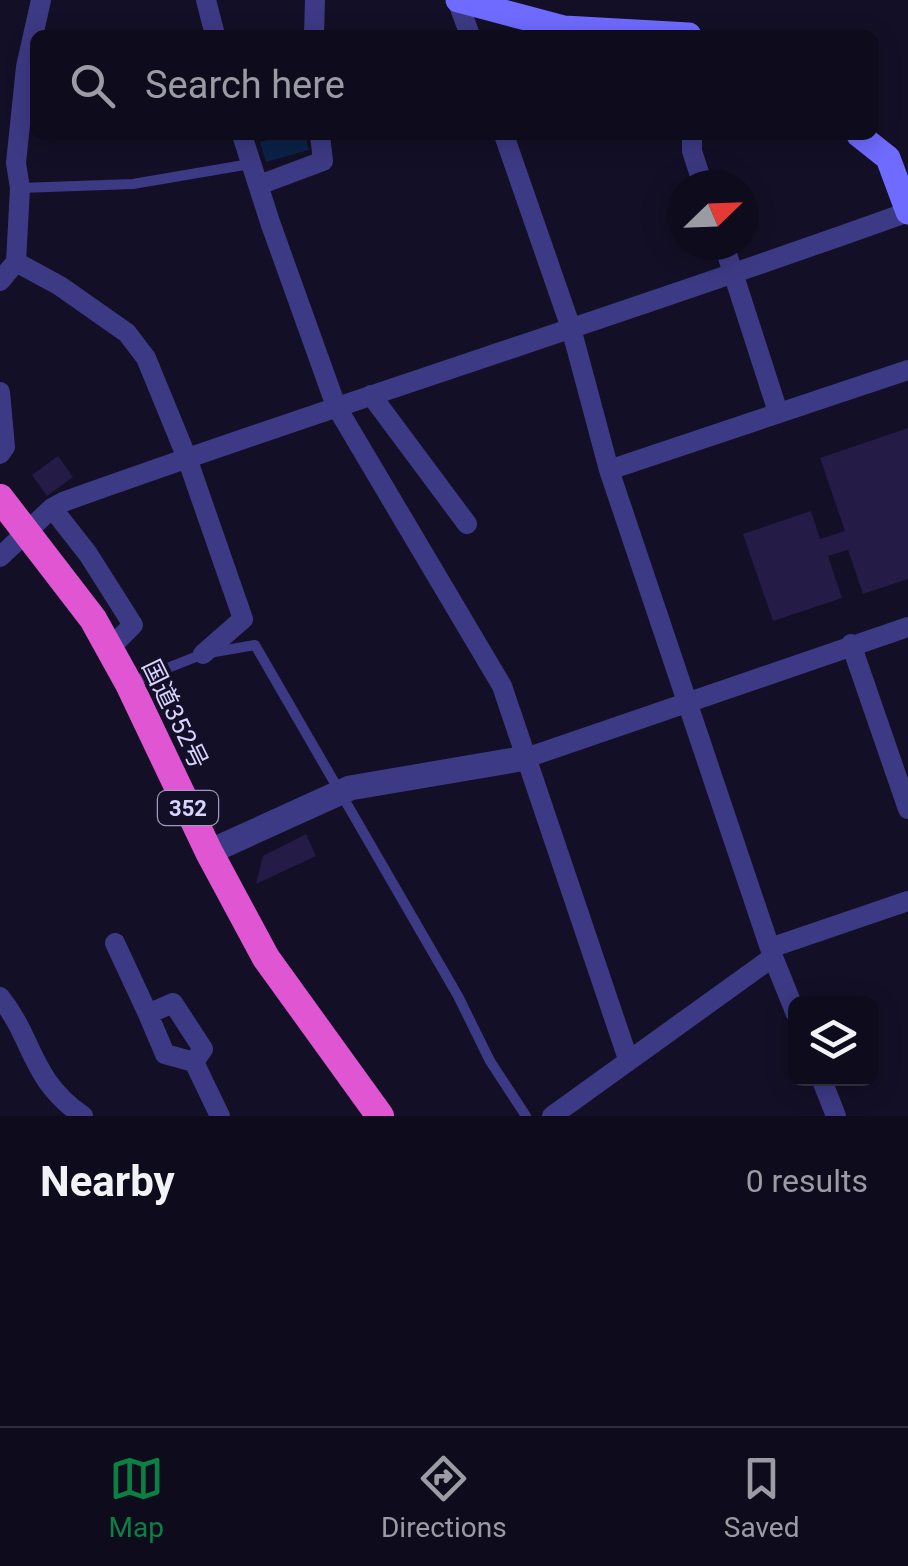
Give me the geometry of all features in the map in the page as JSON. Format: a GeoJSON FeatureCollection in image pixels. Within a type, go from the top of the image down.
{"type":"FeatureCollection","features":[{"type":"Feature","properties":{"kind":"highway","name":"国道352号"},"geometry":{"type":"LineString","coordinates":[[0,498],[93,619],[266,958],[372,1113]]}},
{"type":"Feature","properties":{"kind":"main road"},"geometry":{"type":"LineString","coordinates":[[458,0],[564,28],[600,30]]}},
{"type":"Feature","properties":{"kind":"main road"},"geometry":{"type":"LineString","coordinates":[[865,140],[888,158],[908,212]]}},
{"type":"Feature","properties":{"kind":"street"},"geometry":{"type":"LineString","coordinates":[[36,30],[41,0]]}},
{"type":"Feature","properties":{"kind":"street"},"geometry":{"type":"LineString","coordinates":[[206,0],[215,30]]}},
{"type":"Feature","properties":{"kind":"street"},"geometry":{"type":"LineString","coordinates":[[314,30],[315,0]]}},
{"type":"Feature","properties":{"kind":"street"},"geometry":{"type":"LineString","coordinates":[[458,0],[468,30]]}},
{"type":"Feature","properties":{"kind":"street"},"geometry":{"type":"LineString","coordinates":[[0,282],[16,262],[20,188],[8,163],[30,60]]}},
{"type":"Feature","properties":{"kind":"street"},"geometry":{"type":"LineString","coordinates":[[243,140],[336,406],[502,686],[628,1060]]}},
{"type":"Feature","properties":{"kind":"street"},"geometry":{"type":"LineString","coordinates":[[259,185],[324,161],[321,140]]}},
{"type":"Feature","properties":{"kind":"street"},"geometry":{"type":"LineString","coordinates":[[506,140],[570,328],[609,470],[789,996]]}},
{"type":"Feature","properties":{"kind":"street"},"geometry":{"type":"LineString","coordinates":[[692,140],[698,170]]}},
{"type":"Feature","properties":{"kind":"street"},"geometry":{"type":"LineString","coordinates":[[0,558],[52,508],[336,406],[734,275],[908,212]]}},
{"type":"Feature","properties":{"kind":"street"},"geometry":{"type":"LineString","coordinates":[[729,260],[778,412]]}},
{"type":"Feature","properties":{"kind":"street"},"geometry":{"type":"LineString","coordinates":[[16,262],[60,286],[127,333],[146,358],[187,458],[244,619],[203,654]]}},
{"type":"Feature","properties":{"kind":"street"},"geometry":{"type":"LineString","coordinates":[[609,470],[908,370]]}},
{"type":"Feature","properties":{"kind":"street"},"geometry":{"type":"LineString","coordinates":[[0,392],[5,447],[0,454]]}},
{"type":"Feature","properties":{"kind":"street"},"geometry":{"type":"LineString","coordinates":[[371,395],[468,524]]}},
{"type":"Feature","properties":{"kind":"street"},"geometry":{"type":"LineString","coordinates":[[52,508],[88,554],[133,625],[109,648]]}},
{"type":"Feature","properties":{"kind":"street"},"geometry":{"type":"LineString","coordinates":[[209,852],[350,788],[526,758],[908,627]]}},
{"type":"Feature","properties":{"kind":"street"},"geometry":{"type":"LineString","coordinates":[[852,644],[908,809]]}},
{"type":"Feature","properties":{"kind":"street"},"geometry":{"type":"LineString","coordinates":[[552,1116],[772,953],[908,901]]}},
{"type":"Feature","properties":{"kind":"street"},"geometry":{"type":"LineString","coordinates":[[115,944],[164,1054],[194,1062],[220,1116]]}},
{"type":"Feature","properties":{"kind":"street"},"geometry":{"type":"LineString","coordinates":[[0,996],[45,1082],[83,1116]]}},
{"type":"Feature","properties":{"kind":"street"},"geometry":{"type":"LineString","coordinates":[[148,1014],[173,1004],[203,1049],[194,1062]]}},
{"type":"Feature","properties":{"kind":"street"},"geometry":{"type":"LineString","coordinates":[[824,1086],[836,1116]]}},
{"type":"Feature","properties":{"kind":"lane"},"geometry":{"type":"LineString","coordinates":[[20,188],[133,184],[250,164]]}},
{"type":"Feature","properties":{"kind":"lane"},"geometry":{"type":"LineString","coordinates":[[129,684],[203,654],[256,645],[458,996],[490,1062],[526,1116]]}},
{"type":"Feature","properties":{"kind":"water"},"geometry":{"type":"Polygon","coordinates":[[[306,140],[309,150],[266,162],[260,142],[306,140]]]}},
{"type":"Feature","properties":{"kind":"building"},"geometry":{"type":"Polygon","coordinates":[[[908,428],[908,579],[863,594],[848,550],[828,556],[842,598],[773,621],[743,534],[811,511],[820,539],[845,531],[820,458],[908,428]]]}},
{"type":"Feature","properties":{"kind":"building"},"geometry":{"type":"Polygon","coordinates":[[[58,456],[73,477],[47,496],[32,475],[58,456]]]}},
{"type":"Feature","properties":{"kind":"building"},"geometry":{"type":"Polygon","coordinates":[[[306,834],[316,856],[256,884],[263,856],[306,834]]]}}]}
